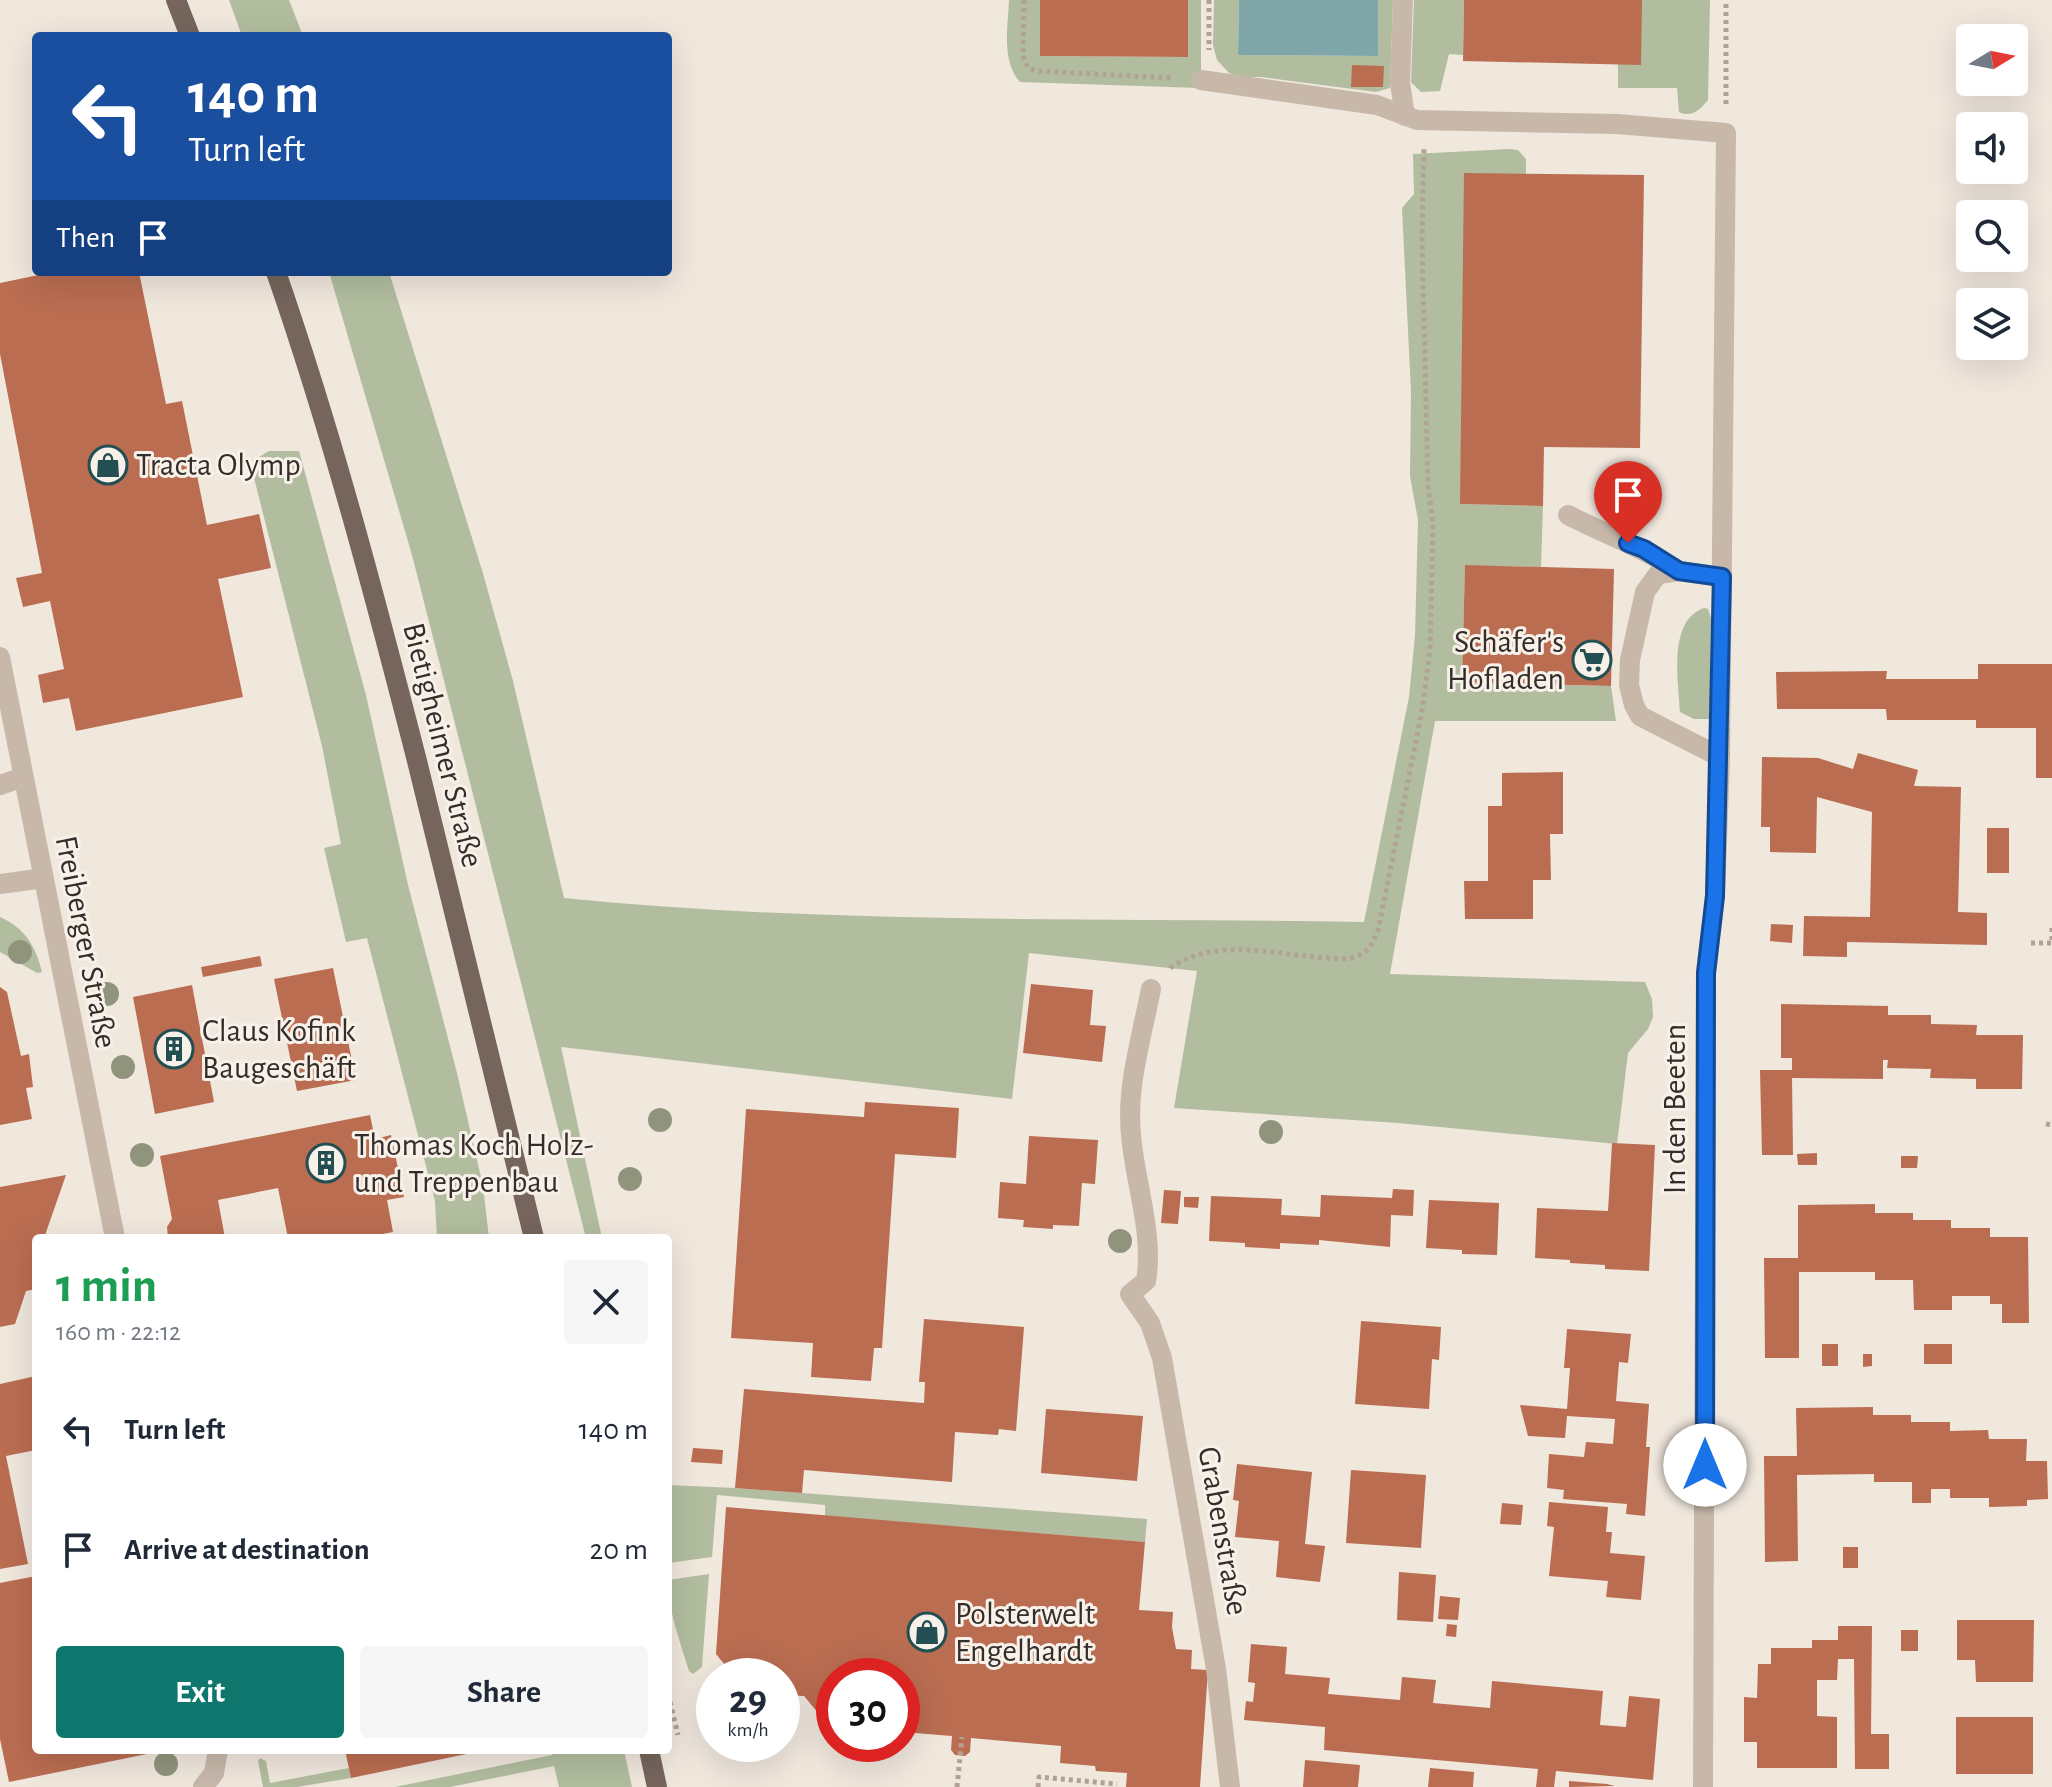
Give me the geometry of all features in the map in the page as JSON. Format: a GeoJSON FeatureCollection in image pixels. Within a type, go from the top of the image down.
{"type":"FeatureCollection","features":[{"type":"Feature","properties":{"kind":"main road"},"geometry":{"type":"LineString","coordinates":[[177,2],[188,32]]}},
{"type":"Feature","properties":{"kind":"main road","name":"Bietigheimer Straße"},"geometry":{"type":"LineString","coordinates":[[277,276],[301,343],[359,538],[533,1234]]}},
{"type":"Feature","properties":{"kind":"main road"},"geometry":{"type":"LineString","coordinates":[[650,1754],[657,1787]]}},
{"type":"Feature","properties":{"kind":"street"},"geometry":{"type":"LineString","coordinates":[[1403,0],[1400,83],[1405,116]]}},
{"type":"Feature","properties":{"kind":"street"},"geometry":{"type":"LineString","coordinates":[[1208,81],[1377,105],[1426,120],[1575,122],[1726,133]]}},
{"type":"Feature","properties":{"kind":"street","name":"In den Beeten"},"geometry":{"type":"LineString","coordinates":[[1703,1787],[1706,973],[1715,896],[1720,757],[1726,133]]}},
{"type":"Feature","properties":{"kind":"street"},"geometry":{"type":"LineString","coordinates":[[1568,515],[1644,549],[1679,571]]}},
{"type":"Feature","properties":{"kind":"street"},"geometry":{"type":"LineString","coordinates":[[1720,757],[1640,716],[1629,685],[1630,660],[1645,592],[1658,574],[1679,571],[1722,577]]}},
{"type":"Feature","properties":{"kind":"street","name":"Freiberger Straße"},"geometry":{"type":"LineString","coordinates":[[0,657],[114,1234]]}},
{"type":"Feature","properties":{"kind":"street"},"geometry":{"type":"LineString","coordinates":[[0,785],[23,777]]}},
{"type":"Feature","properties":{"kind":"street"},"geometry":{"type":"LineString","coordinates":[[0,884],[44,878]]}},
{"type":"Feature","properties":{"kind":"street","name":"Grabenstraße"},"geometry":{"type":"LineString","coordinates":[[1151,989],[1132,1085],[1130,1133],[1150,1258],[1146,1281],[1130,1294],[1150,1323],[1162,1358],[1216,1669],[1230,1787]]}},
{"type":"Feature","properties":{"kind":"street"},"geometry":{"type":"LineString","coordinates":[[203,1787],[214,1773],[217,1754]]}},
{"type":"Feature","properties":{"kind":"path"},"geometry":{"type":"LineString","coordinates":[[1024,0],[1023,56],[1028,68],[1208,81],[1209,0]]}},
{"type":"Feature","properties":{"kind":"path"},"geometry":{"type":"LineString","coordinates":[[1726,0],[1726,133]]}},
{"type":"Feature","properties":{"kind":"path"},"geometry":{"type":"LineString","coordinates":[[1151,989],[1156,977],[1194,956],[1219,950],[1247,949],[1338,959],[1357,957],[1370,948],[1378,931],[1422,711],[1430,650],[1433,524],[1428,486],[1422,240],[1426,120]]}},
{"type":"Feature","properties":{"kind":"path"},"geometry":{"type":"LineString","coordinates":[[2031,943],[2052,943],[2052,927]]}},
{"type":"Feature","properties":{"kind":"path"},"geometry":{"type":"LineString","coordinates":[[957,1787],[962,1737]]}},
{"type":"Feature","properties":{"kind":"path"},"geometry":{"type":"LineString","coordinates":[[1038,1787],[1039,1777],[1117,1784]]}},
{"type":"Feature","properties":{"kind":"green space"},"geometry":{"type":"Polygon","coordinates":[[[229,0],[289,0],[301,32],[241,32],[229,0]]]}},
{"type":"Feature","properties":{"kind":"green space"},"geometry":{"type":"Polygon","coordinates":[[[1009,0],[1040,0],[1040,56],[1187,57],[1188,0],[1201,0],[1199,88],[1020,82],[1008,54],[1009,0]]]}},
{"type":"Feature","properties":{"kind":"green space"},"geometry":{"type":"Polygon","coordinates":[[[1214,0],[1239,0],[1238,55],[1377,56],[1378,0],[1393,0],[1390,88],[1376,92],[1240,77],[1229,73],[1217,60],[1213,45],[1214,0]]]}},
{"type":"Feature","properties":{"kind":"green space"},"geometry":{"type":"Polygon","coordinates":[[[1414,0],[1464,0],[1463,55],[1449,54],[1440,91],[1421,92],[1411,82],[1414,0]]]}},
{"type":"Feature","properties":{"kind":"green space"},"geometry":{"type":"Polygon","coordinates":[[[1642,0],[1710,0],[1708,100],[1695,112],[1679,112],[1677,88],[1618,88],[1618,64],[1642,0]]]}},
{"type":"Feature","properties":{"kind":"green space"},"geometry":{"type":"Polygon","coordinates":[[[1509,149],[1518,150],[1526,159],[1526,174],[1460,504],[1543,506],[1541,567],[1465,566],[1462,682],[1611,686],[1616,721],[1435,721],[1390,974],[1645,982],[1652,999],[1653,1017],[1648,1029],[1628,1053],[1617,1144],[1398,1123],[1174,1108],[1197,971],[1029,953],[1012,1099],[561,1047],[601,1234],[585,1234],[412,555],[330,276],[390,276],[482,570],[513,681],[564,898],[664,907],[864,916],[1364,922],[1409,697],[1415,636],[1418,520],[1410,476],[1411,392],[1402,208],[1414,194],[1413,154],[1509,149]]]}},
{"type":"Feature","properties":{"kind":"green space"},"geometry":{"type":"Polygon","coordinates":[[[269,451],[299,451],[366,695],[408,885],[483,1186],[489,1234],[437,1234],[435,1201],[367,938],[346,942],[324,848],[341,844],[322,746],[251,466],[254,460],[269,451]]]}},
{"type":"Feature","properties":{"kind":"green space"},"geometry":{"type":"Polygon","coordinates":[[[1708,609],[1711,618],[1710,719],[1694,719],[1680,712],[1678,654],[1684,626],[1692,615],[1708,609]]]}},
{"type":"Feature","properties":{"kind":"green space"},"geometry":{"type":"Polygon","coordinates":[[[0,917],[9,921],[28,939],[42,972],[37,973],[0,952],[0,917]]]}},
{"type":"Feature","properties":{"kind":"green space"},"geometry":{"type":"Polygon","coordinates":[[[672,1485],[1147,1519],[1145,1542],[825,1516],[825,1505],[717,1495],[712,1557],[672,1562],[672,1485]]]}},
{"type":"Feature","properties":{"kind":"green space"},"geometry":{"type":"Polygon","coordinates":[[[709,1574],[703,1658],[696,1658],[696,1672],[693,1674],[689,1671],[672,1612],[672,1579],[709,1574]]]}},
{"type":"Feature","properties":{"kind":"green space"},"geometry":{"type":"Polygon","coordinates":[[[625,1754],[632,1787],[559,1787],[554,1766],[450,1787],[395,1787],[552,1755],[625,1754]]]}},
{"type":"Feature","properties":{"kind":"green space"},"geometry":{"type":"Polygon","coordinates":[[[260,1758],[266,1761],[270,1783],[349,1768],[351,1778],[297,1787],[263,1787],[260,1758]]]}},
{"type":"Feature","properties":{"kind":"water"},"geometry":{"type":"Polygon","coordinates":[[[1239,0],[1378,0],[1378,56],[1238,55],[1239,0]]]}},
{"type":"Feature","properties":{"kind":"building"},"geometry":{"type":"Polygon","coordinates":[[[1040,0],[1188,0],[1188,57],[1040,56],[1040,0]]]}},
{"type":"Feature","properties":{"kind":"building"},"geometry":{"type":"Polygon","coordinates":[[[1464,0],[1642,0],[1641,65],[1463,61],[1464,0]]]}},
{"type":"Feature","properties":{"kind":"building"},"geometry":{"type":"Polygon","coordinates":[[[1352,65],[1384,66],[1383,87],[1351,87],[1352,65]]]}},
{"type":"Feature","properties":{"kind":"building"},"geometry":{"type":"Polygon","coordinates":[[[1464,173],[1644,175],[1640,448],[1544,447],[1543,506],[1460,504],[1464,173]]]}},
{"type":"Feature","properties":{"kind":"building","name":"Tracta Olymp"},"geometry":{"type":"Polygon","coordinates":[[[34,276],[140,276],[166,404],[182,401],[207,525],[259,514],[271,568],[218,579],[243,697],[76,731],[69,698],[43,703],[38,675],[64,669],[50,601],[23,607],[16,578],[42,573],[0,354],[0,283],[34,276]]]}},
{"type":"Feature","properties":{"kind":"building"},"geometry":{"type":"Polygon","coordinates":[[[1465,565],[1614,569],[1611,686],[1462,682],[1465,565]]]}},
{"type":"Feature","properties":{"kind":"building"},"geometry":{"type":"Polygon","coordinates":[[[1978,664],[2052,664],[2052,778],[2036,778],[2036,728],[1976,728],[1976,720],[1887,720],[1886,709],[1777,709],[1776,672],[1887,671],[1886,679],[1978,679],[1978,664]]]}},
{"type":"Feature","properties":{"kind":"building"},"geometry":{"type":"Polygon","coordinates":[[[1858,753],[1918,770],[1914,786],[1961,787],[1958,912],[1987,913],[1987,945],[1847,942],[1847,957],[1803,956],[1804,916],[1870,917],[1872,812],[1817,797],[1816,853],[1770,852],[1770,827],[1761,827],[1762,757],[1818,758],[1853,769],[1858,753]]]}},
{"type":"Feature","properties":{"kind":"building"},"geometry":{"type":"Polygon","coordinates":[[[1563,772],[1563,834],[1550,834],[1551,880],[1533,880],[1533,919],[1465,919],[1464,881],[1488,881],[1488,806],[1502,806],[1502,773],[1563,772]]]}},
{"type":"Feature","properties":{"kind":"building"},"geometry":{"type":"Polygon","coordinates":[[[1987,828],[2009,828],[2009,873],[1987,873],[1987,828]]]}},
{"type":"Feature","properties":{"kind":"building"},"geometry":{"type":"Polygon","coordinates":[[[1771,924],[1793,925],[1792,943],[1770,941],[1771,924]]]}},
{"type":"Feature","properties":{"kind":"building"},"geometry":{"type":"Polygon","coordinates":[[[260,956],[262,966],[203,977],[201,967],[260,956]]]}},
{"type":"Feature","properties":{"kind":"building"},"geometry":{"type":"Polygon","coordinates":[[[333,968],[356,1080],[297,1091],[274,979],[333,968]]]}},
{"type":"Feature","properties":{"kind":"building"},"geometry":{"type":"Polygon","coordinates":[[[1031,984],[1093,990],[1090,1025],[1106,1026],[1102,1062],[1023,1053],[1031,984]]]}},
{"type":"Feature","properties":{"kind":"building","name":"Claus Kofink Baugeschäft"},"geometry":{"type":"Polygon","coordinates":[[[192,985],[214,1102],[155,1114],[133,997],[192,985]]]}},
{"type":"Feature","properties":{"kind":"building"},"geometry":{"type":"Polygon","coordinates":[[[0,987],[7,992],[21,1056],[29,1054],[33,1087],[26,1088],[32,1119],[0,1125],[0,987]]]}},
{"type":"Feature","properties":{"kind":"building"},"geometry":{"type":"Polygon","coordinates":[[[1781,1004],[1888,1006],[1888,1015],[1931,1015],[1931,1024],[1977,1025],[1976,1035],[2023,1035],[2022,1089],[1976,1089],[1976,1079],[1930,1078],[1931,1069],[1887,1068],[1888,1060],[1883,1060],[1883,1079],[1792,1078],[1793,1155],[1762,1155],[1760,1070],[1792,1070],[1792,1058],[1781,1058],[1781,1004]]]}},
{"type":"Feature","properties":{"kind":"building"},"geometry":{"type":"Polygon","coordinates":[[[865,1102],[959,1108],[956,1158],[895,1154],[882,1348],[874,1348],[871,1381],[811,1377],[813,1343],[731,1338],[746,1109],[864,1117],[865,1102]]]}},
{"type":"Feature","properties":{"kind":"building"},"geometry":{"type":"Polygon","coordinates":[[[370,1115],[375,1139],[391,1135],[404,1197],[387,1200],[393,1232],[382,1234],[287,1234],[278,1188],[218,1200],[224,1234],[168,1234],[167,1227],[172,1219],[160,1156],[370,1115]]]}},
{"type":"Feature","properties":{"kind":"building"},"geometry":{"type":"Polygon","coordinates":[[[1029,1136],[1098,1140],[1095,1184],[1082,1183],[1079,1226],[1053,1225],[1053,1229],[1023,1227],[1024,1220],[998,1218],[1000,1182],[1026,1184],[1029,1136]]]}},
{"type":"Feature","properties":{"kind":"building"},"geometry":{"type":"Polygon","coordinates":[[[1612,1143],[1655,1145],[1649,1271],[1605,1269],[1605,1265],[1535,1258],[1537,1208],[1608,1211],[1612,1143]]]}},
{"type":"Feature","properties":{"kind":"building"},"geometry":{"type":"Polygon","coordinates":[[[1817,1153],[1817,1165],[1798,1165],[1797,1154],[1817,1153]]]}},
{"type":"Feature","properties":{"kind":"building"},"geometry":{"type":"Polygon","coordinates":[[[1901,1156],[1918,1156],[1917,1168],[1901,1168],[1901,1156]]]}},
{"type":"Feature","properties":{"kind":"building"},"geometry":{"type":"Polygon","coordinates":[[[66,1175],[45,1234],[32,1234],[32,1290],[26,1291],[15,1324],[0,1327],[0,1187],[66,1175]]]}},
{"type":"Feature","properties":{"kind":"building"},"geometry":{"type":"Polygon","coordinates":[[[1393,1189],[1414,1190],[1413,1216],[1391,1215],[1390,1247],[1319,1240],[1319,1245],[1280,1243],[1280,1249],[1209,1241],[1211,1196],[1282,1199],[1281,1215],[1320,1217],[1321,1195],[1392,1198],[1393,1189]]]}},
{"type":"Feature","properties":{"kind":"building"},"geometry":{"type":"Polygon","coordinates":[[[1164,1190],[1181,1191],[1178,1224],[1161,1223],[1164,1190]]]}},
{"type":"Feature","properties":{"kind":"building"},"geometry":{"type":"Polygon","coordinates":[[[1184,1197],[1199,1197],[1198,1208],[1184,1207],[1184,1197]]]}},
{"type":"Feature","properties":{"kind":"building"},"geometry":{"type":"Polygon","coordinates":[[[1429,1200],[1499,1203],[1497,1255],[1462,1254],[1462,1250],[1426,1248],[1429,1200]]]}},
{"type":"Feature","properties":{"kind":"building"},"geometry":{"type":"Polygon","coordinates":[[[1875,1204],[1875,1213],[1913,1213],[1913,1220],[1951,1220],[1951,1228],[1990,1228],[1990,1237],[2028,1237],[2029,1323],[2002,1323],[2002,1304],[1990,1304],[1990,1296],[1952,1296],[1952,1310],[1914,1310],[1913,1280],[1875,1280],[1875,1272],[1799,1272],[1799,1358],[1765,1358],[1764,1258],[1798,1258],[1798,1205],[1875,1204]]]}},
{"type":"Feature","properties":{"kind":"building"},"geometry":{"type":"Polygon","coordinates":[[[924,1319],[1024,1327],[1016,1431],[999,1429],[998,1435],[955,1432],[952,1482],[804,1470],[802,1493],[735,1488],[744,1389],[924,1403],[925,1382],[919,1382],[924,1319]]]}},
{"type":"Feature","properties":{"kind":"building"},"geometry":{"type":"Polygon","coordinates":[[[1361,1321],[1441,1327],[1439,1360],[1432,1359],[1429,1409],[1355,1404],[1361,1321]]]}},
{"type":"Feature","properties":{"kind":"building"},"geometry":{"type":"Polygon","coordinates":[[[1567,1329],[1631,1334],[1628,1363],[1619,1362],[1616,1401],[1649,1404],[1646,1447],[1650,1447],[1645,1516],[1626,1514],[1627,1504],[1563,1499],[1564,1490],[1547,1488],[1549,1454],[1584,1457],[1586,1442],[1613,1444],[1615,1419],[1567,1416],[1565,1438],[1528,1436],[1520,1405],[1567,1409],[1570,1368],[1564,1368],[1567,1329]]]}},
{"type":"Feature","properties":{"kind":"building"},"geometry":{"type":"Polygon","coordinates":[[[1822,1344],[1838,1344],[1838,1366],[1822,1366],[1822,1344]]]}},
{"type":"Feature","properties":{"kind":"building"},"geometry":{"type":"Polygon","coordinates":[[[1924,1344],[1952,1344],[1952,1364],[1924,1364],[1924,1344]]]}},
{"type":"Feature","properties":{"kind":"building"},"geometry":{"type":"Polygon","coordinates":[[[1863,1354],[1872,1354],[1872,1366],[1863,1367],[1863,1354]]]}},
{"type":"Feature","properties":{"kind":"building"},"geometry":{"type":"Polygon","coordinates":[[[32,1377],[32,1451],[6,1456],[28,1564],[0,1569],[0,1384],[32,1377]]]}},
{"type":"Feature","properties":{"kind":"building"},"geometry":{"type":"Polygon","coordinates":[[[1873,1407],[1873,1415],[1911,1415],[1911,1422],[1950,1422],[1950,1431],[1988,1430],[1989,1439],[2027,1439],[2026,1461],[2047,1461],[2048,1499],[2027,1500],[2027,1506],[1989,1507],[1989,1498],[1950,1498],[1950,1489],[1931,1489],[1931,1503],[1912,1503],[1912,1482],[1874,1482],[1874,1474],[1797,1475],[1798,1561],[1765,1562],[1764,1456],[1797,1456],[1796,1408],[1873,1407]]]}},
{"type":"Feature","properties":{"kind":"building"},"geometry":{"type":"Polygon","coordinates":[[[1046,1409],[1143,1416],[1137,1481],[1041,1473],[1046,1409]]]}},
{"type":"Feature","properties":{"kind":"building"},"geometry":{"type":"Polygon","coordinates":[[[693,1448],[723,1450],[722,1464],[691,1462],[693,1448]]]}},
{"type":"Feature","properties":{"kind":"building"},"geometry":{"type":"Polygon","coordinates":[[[1237,1464],[1312,1472],[1305,1544],[1325,1546],[1320,1582],[1276,1577],[1279,1541],[1235,1537],[1239,1501],[1233,1500],[1237,1464]]]}},
{"type":"Feature","properties":{"kind":"building"},"geometry":{"type":"Polygon","coordinates":[[[1351,1470],[1426,1475],[1421,1548],[1346,1543],[1351,1470]]]}},
{"type":"Feature","properties":{"kind":"building"},"geometry":{"type":"Polygon","coordinates":[[[1549,1502],[1608,1507],[1606,1532],[1612,1532],[1610,1553],[1645,1556],[1641,1600],[1606,1597],[1608,1581],[1549,1576],[1554,1527],[1547,1526],[1549,1502]]]}},
{"type":"Feature","properties":{"kind":"building"},"geometry":{"type":"Polygon","coordinates":[[[1502,1503],[1523,1505],[1521,1525],[1500,1524],[1502,1503]]]}},
{"type":"Feature","properties":{"kind":"building","name":"Polsterwelt Engelhardt"},"geometry":{"type":"Polygon","coordinates":[[[726,1507],[1145,1542],[1139,1610],[1173,1612],[1176,1649],[1192,1650],[1191,1669],[1208,1670],[1200,1787],[1126,1787],[1127,1773],[1096,1771],[1095,1766],[1060,1763],[1061,1746],[971,1738],[970,1752],[965,1756],[955,1755],[951,1750],[952,1736],[920,1733],[920,1658],[816,1658],[816,1710],[804,1696],[800,1696],[800,1658],[719,1658],[716,1654],[726,1507]]]}},
{"type":"Feature","properties":{"kind":"building"},"geometry":{"type":"Polygon","coordinates":[[[1843,1547],[1858,1547],[1858,1568],[1843,1568],[1843,1547]]]}},
{"type":"Feature","properties":{"kind":"building"},"geometry":{"type":"Polygon","coordinates":[[[1399,1572],[1436,1575],[1433,1622],[1397,1620],[1399,1572]]]}},
{"type":"Feature","properties":{"kind":"building"},"geometry":{"type":"Polygon","coordinates":[[[32,1577],[32,1754],[147,1754],[9,1782],[0,1739],[0,1583],[32,1577]]]}},
{"type":"Feature","properties":{"kind":"building"},"geometry":{"type":"Polygon","coordinates":[[[1440,1596],[1460,1598],[1458,1620],[1438,1619],[1440,1596]]]}},
{"type":"Feature","properties":{"kind":"building"},"geometry":{"type":"Polygon","coordinates":[[[1957,1620],[2034,1620],[2033,1682],[1976,1682],[1975,1660],[1957,1660],[1957,1620]]]}},
{"type":"Feature","properties":{"kind":"building"},"geometry":{"type":"Polygon","coordinates":[[[1447,1624],[1457,1625],[1456,1637],[1446,1636],[1447,1624]]]}},
{"type":"Feature","properties":{"kind":"building"},"geometry":{"type":"Polygon","coordinates":[[[1838,1626],[1872,1626],[1871,1734],[1889,1734],[1889,1769],[1855,1769],[1854,1659],[1838,1659],[1837,1680],[1817,1680],[1817,1716],[1837,1717],[1837,1768],[1757,1768],[1757,1742],[1744,1742],[1744,1697],[1757,1698],[1758,1664],[1771,1664],[1771,1648],[1812,1648],[1812,1640],[1838,1640],[1838,1626]]]}},
{"type":"Feature","properties":{"kind":"building"},"geometry":{"type":"Polygon","coordinates":[[[1901,1630],[1918,1630],[1918,1651],[1901,1651],[1901,1630]]]}},
{"type":"Feature","properties":{"kind":"building"},"geometry":{"type":"Polygon","coordinates":[[[1251,1644],[1287,1647],[1285,1674],[1330,1678],[1328,1694],[1400,1700],[1402,1677],[1436,1680],[1433,1703],[1490,1708],[1492,1681],[1603,1691],[1600,1725],[1626,1727],[1629,1696],[1660,1699],[1653,1780],[1556,1771],[1554,1787],[1536,1787],[1538,1769],[1324,1750],[1325,1727],[1244,1720],[1246,1701],[1253,1702],[1255,1683],[1248,1682],[1251,1644]]]}},
{"type":"Feature","properties":{"kind":"building"},"geometry":{"type":"Polygon","coordinates":[[[1956,1717],[2033,1717],[2033,1774],[1956,1774],[1956,1717]]]}},
{"type":"Feature","properties":{"kind":"building"},"geometry":{"type":"Polygon","coordinates":[[[346,1754],[467,1754],[351,1778],[346,1754]]]}},
{"type":"Feature","properties":{"kind":"building"},"geometry":{"type":"Polygon","coordinates":[[[1305,1760],[1360,1765],[1358,1787],[1303,1787],[1305,1760]]]}},
{"type":"Feature","properties":{"kind":"building"},"geometry":{"type":"Polygon","coordinates":[[[1430,1768],[1474,1772],[1473,1787],[1428,1787],[1430,1768]]]}},
{"type":"Feature","properties":{"kind":"building"},"geometry":{"type":"Polygon","coordinates":[[[1569,1781],[1607,1784],[1615,1786],[1569,1787],[1569,1781]]]}},
{"type":"Feature","properties":{"kind":"place","name":"Tracta Olymp"},"geometry":{"type":"Point","coordinates":[108,465]}},
{"type":"Feature","properties":{"kind":"place","name":"Schäfer's Hofladen"},"geometry":{"type":"Point","coordinates":[1592,660]}},
{"type":"Feature","properties":{"kind":"place","name":"Claus Kofink Baugeschäft"},"geometry":{"type":"Point","coordinates":[174,1049]}},
{"type":"Feature","properties":{"kind":"place","name":"Thomas Koch Holz- und Treppenbau"},"geometry":{"type":"Point","coordinates":[326,1163]}},
{"type":"Feature","properties":{"kind":"place","name":"Polsterwelt Engelhardt"},"geometry":{"type":"Point","coordinates":[927,1632]}},
{"type":"Feature","properties":{"kind":"route"},"geometry":{"type":"LineString","coordinates":[[1628,543],[1644,549],[1679,571],[1722,577],[1715,896],[1706,973],[1705,1465]]}}]}
